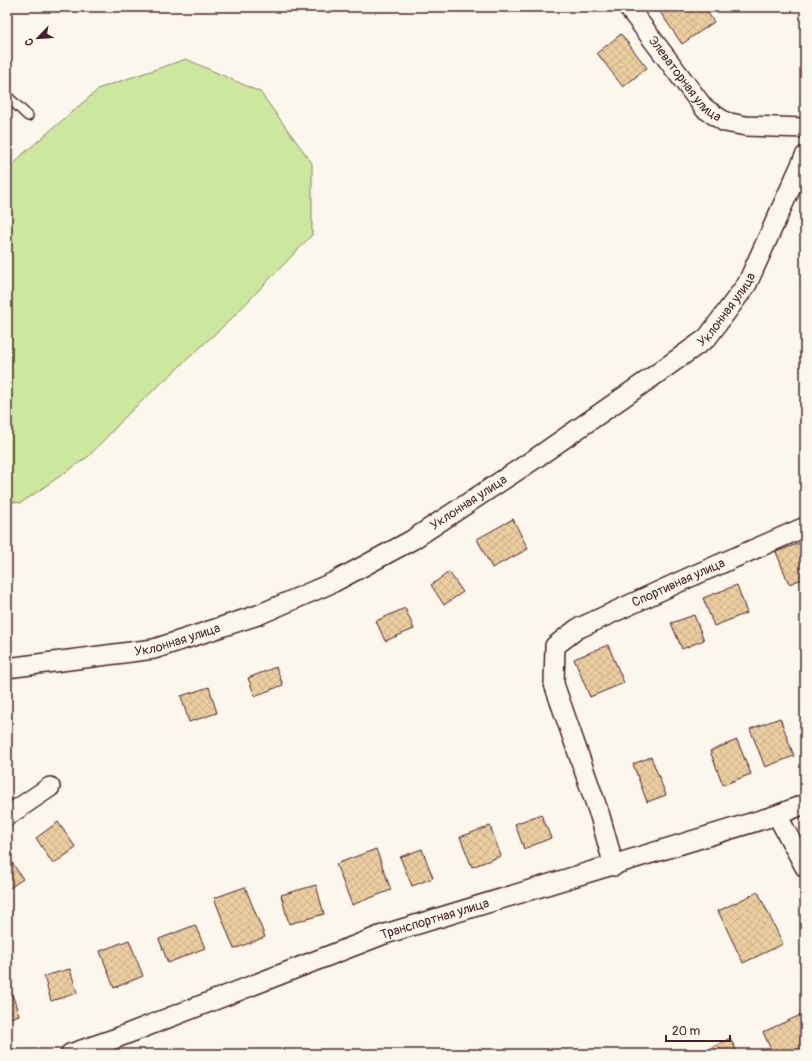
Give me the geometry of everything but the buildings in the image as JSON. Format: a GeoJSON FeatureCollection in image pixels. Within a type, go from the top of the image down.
{"type":"FeatureCollection","features":[{"type":"Feature","properties":{"kind":"street","name":"Элеваторная улица"},"geometry":{"type":"LineString","coordinates":[[628,7],[704,108],[725,122],[746,126],[805,128]]}},
{"type":"Feature","properties":{"kind":"street","name":"Уклонная улица"},"geometry":{"type":"LineString","coordinates":[[7,668],[154,649],[258,615],[334,582],[412,540],[550,448],[707,338],[747,284],[805,156]]}},
{"type":"Feature","properties":{"kind":"street","name":"Спортивная улица"},"geometry":{"type":"LineString","coordinates":[[614,866],[600,816],[554,684],[555,646],[577,629],[688,578],[805,527]]}},
{"type":"Feature","properties":{"kind":"street"},"geometry":{"type":"LineString","coordinates":[[7,816],[50,787]]}},
{"type":"Feature","properties":{"kind":"street","name":"Транспортная улица"},"geometry":{"type":"LineString","coordinates":[[70,1054],[122,1036],[382,936],[778,815],[805,804]]}},
{"type":"Feature","properties":{"kind":"street"},"geometry":{"type":"LineString","coordinates":[[778,815],[805,867]]}},
{"type":"Feature","properties":{"kind":"lane"},"geometry":{"type":"LineString","coordinates":[[7,96],[28,116]]}},
{"type":"Feature","properties":{"kind":"green space"},"geometry":{"type":"Polygon","coordinates":[[[186,59],[260,92],[312,163],[312,235],[230,320],[129,413],[89,456],[21,503],[7,501],[7,172],[23,154],[100,88],[186,59]]]}}]}
